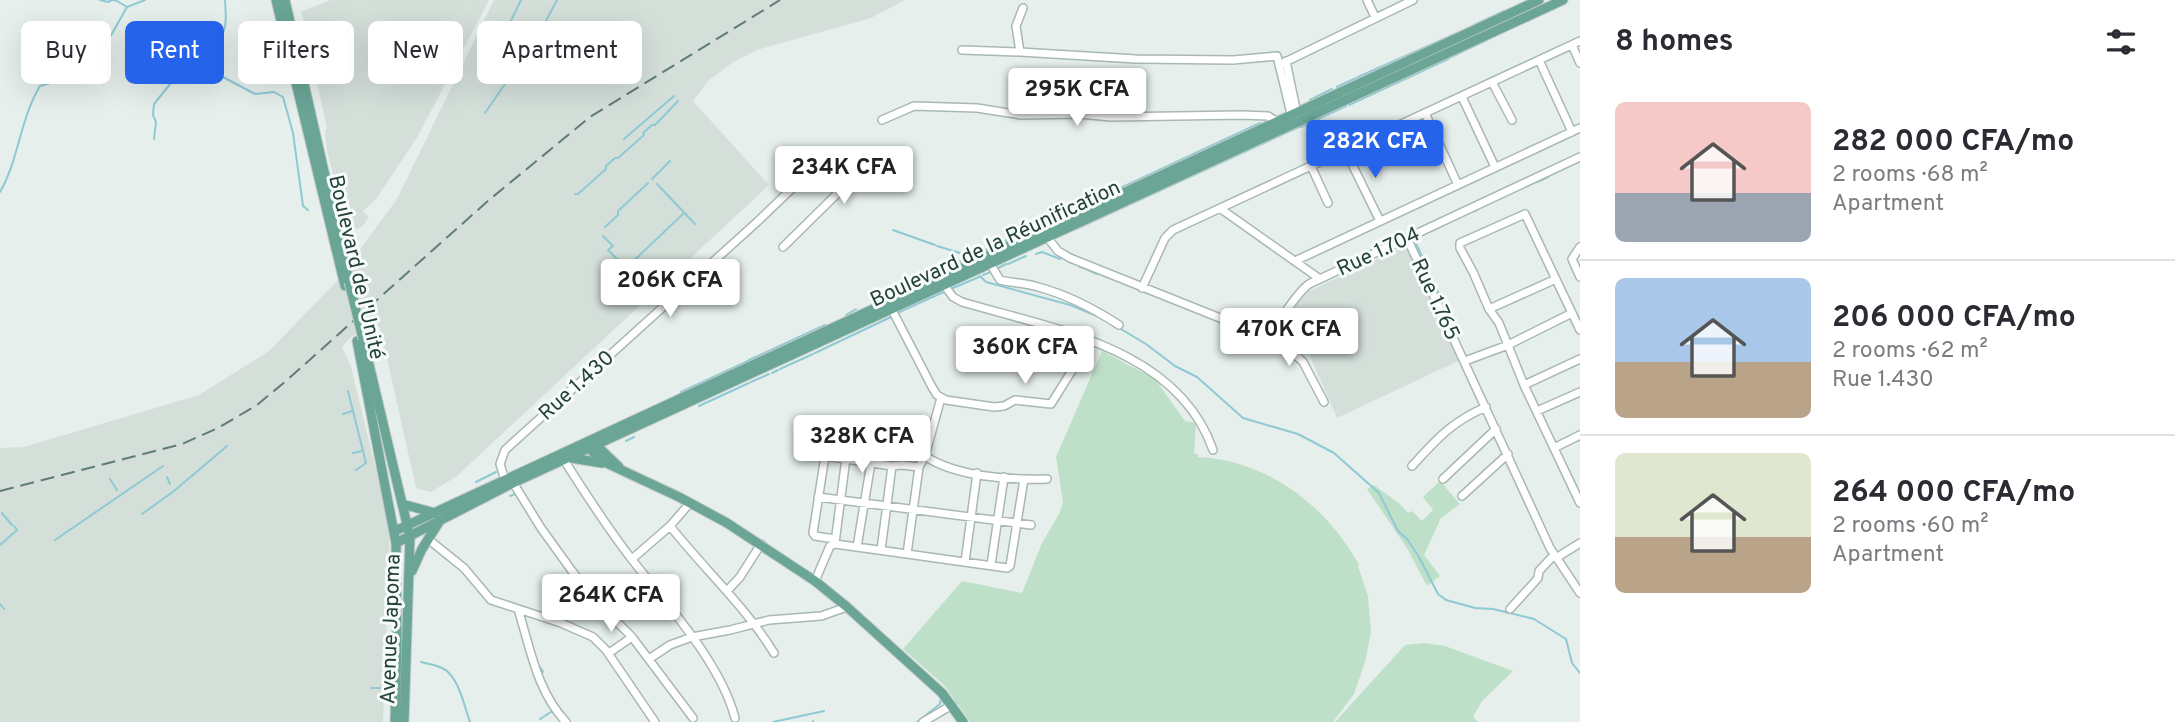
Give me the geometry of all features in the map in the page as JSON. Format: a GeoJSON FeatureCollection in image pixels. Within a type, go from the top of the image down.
{"type":"FeatureCollection","features":[{"type":"Feature","properties":{"kind":"main road","name":"Boulevard de l'Unité"},"geometry":{"type":"LineString","coordinates":[[276,0],[347,284]]}},
{"type":"Feature","properties":{"kind":"main road","name":"Boulevard de l'Unité"},"geometry":{"type":"LineString","coordinates":[[285,0],[360,340],[409,531]]}},
{"type":"Feature","properties":{"kind":"main road"},"geometry":{"type":"LineString","coordinates":[[942,282],[1277,122],[1295,119],[1539,0]]}},
{"type":"Feature","properties":{"kind":"main road","name":"Boulevard de la Réunification"},"geometry":{"type":"LineString","coordinates":[[409,531],[509,480],[566,459],[590,444],[615,436],[942,282],[991,264],[1045,234],[1563,0]]}},
{"type":"Feature","properties":{"kind":"main road"},"geometry":{"type":"LineString","coordinates":[[509,480],[890,306]]}},
{"type":"Feature","properties":{"kind":"main road","name":"Boulevard de l'Unité"},"geometry":{"type":"LineString","coordinates":[[360,340],[396,543]]}},
{"type":"Feature","properties":{"kind":"main road"},"geometry":{"type":"LineString","coordinates":[[609,462],[615,436]]}},
{"type":"Feature","properties":{"kind":"main road"},"geometry":{"type":"LineString","coordinates":[[590,444],[596,457],[690,503],[761,544],[815,581],[942,693],[963,722]]}},
{"type":"Feature","properties":{"kind":"main road"},"geometry":{"type":"LineString","coordinates":[[566,459],[609,462]]}},
{"type":"Feature","properties":{"kind":"main road"},"geometry":{"type":"LineString","coordinates":[[402,504],[439,515],[408,582]]}},
{"type":"Feature","properties":{"kind":"main road"},"geometry":{"type":"LineString","coordinates":[[394,531],[409,531]]}},
{"type":"Feature","properties":{"kind":"main road"},"geometry":{"type":"LineString","coordinates":[[396,543],[409,531]]}},
{"type":"Feature","properties":{"kind":"main road","name":"Avenue Japoma"},"geometry":{"type":"LineString","coordinates":[[395,722],[408,582],[409,531]]}},
{"type":"Feature","properties":{"kind":"main road","name":"Avenue Japoma"},"geometry":{"type":"LineString","coordinates":[[396,543],[404,722]]}},
{"type":"Feature","properties":{"kind":"street"},"geometry":{"type":"LineString","coordinates":[[1367,0],[1375,17]]}},
{"type":"Feature","properties":{"kind":"street"},"geometry":{"type":"LineString","coordinates":[[1283,63],[1413,0]]}},
{"type":"Feature","properties":{"kind":"street"},"geometry":{"type":"LineString","coordinates":[[1020,52],[1016,26],[1023,8]]}},
{"type":"Feature","properties":{"kind":"street"},"geometry":{"type":"LineString","coordinates":[[1142,288],[1168,233],[1580,41]]}},
{"type":"Feature","properties":{"kind":"street"},"geometry":{"type":"LineString","coordinates":[[1572,45],[1580,63]]}},
{"type":"Feature","properties":{"kind":"street"},"geometry":{"type":"LineString","coordinates":[[962,50],[1136,59],[1233,60],[1277,56],[1283,63],[1295,119]]}},
{"type":"Feature","properties":{"kind":"street"},"geometry":{"type":"LineString","coordinates":[[1295,261],[1576,130],[1539,60]]}},
{"type":"Feature","properties":{"kind":"street"},"geometry":{"type":"LineString","coordinates":[[1492,82],[1512,120]]}},
{"type":"Feature","properties":{"kind":"street"},"geometry":{"type":"LineString","coordinates":[[1462,97],[1495,167]]}},
{"type":"Feature","properties":{"kind":"street"},"geometry":{"type":"LineString","coordinates":[[882,120],[914,106],[977,108],[1021,115],[1255,116],[1270,117],[1277,122]]}},
{"type":"Feature","properties":{"kind":"street"},"geometry":{"type":"LineString","coordinates":[[1425,113],[1458,185]]}},
{"type":"Feature","properties":{"kind":"street"},"geometry":{"type":"LineString","coordinates":[[1345,150],[1380,221]]}},
{"type":"Feature","properties":{"kind":"street","name":"Rue 1.430"},"geometry":{"type":"LineString","coordinates":[[509,480],[500,464],[505,450],[826,156],[844,177],[843,188],[783,247]]}},
{"type":"Feature","properties":{"kind":"street"},"geometry":{"type":"LineString","coordinates":[[1577,159],[1580,167]]}},
{"type":"Feature","properties":{"kind":"street","name":"Rue 1.704"},"geometry":{"type":"LineString","coordinates":[[1255,332],[1267,330],[1278,323],[1300,290],[1320,279],[1577,159]]}},
{"type":"Feature","properties":{"kind":"street"},"geometry":{"type":"LineString","coordinates":[[1311,166],[1328,204]]}},
{"type":"Feature","properties":{"kind":"street"},"geometry":{"type":"LineString","coordinates":[[1221,209],[1320,279]]}},
{"type":"Feature","properties":{"kind":"street"},"geometry":{"type":"LineString","coordinates":[[1580,330],[1524,213],[1460,243],[1580,503]]}},
{"type":"Feature","properties":{"kind":"street"},"geometry":{"type":"LineString","coordinates":[[1045,234],[1063,255],[1255,332],[1290,350],[1298,356],[1324,402]]}},
{"type":"Feature","properties":{"kind":"street","name":"Rue 1.765"},"geometry":{"type":"LineString","coordinates":[[1407,238],[1555,556],[1580,593]]}},
{"type":"Feature","properties":{"kind":"street"},"geometry":{"type":"LineString","coordinates":[[1580,247],[1572,257],[1580,277]]}},
{"type":"Feature","properties":{"kind":"street"},"geometry":{"type":"LineString","coordinates":[[991,264],[1000,280],[1035,286],[1065,296],[1091,307],[1119,325]]}},
{"type":"Feature","properties":{"kind":"street"},"geometry":{"type":"LineString","coordinates":[[1489,309],[1556,279]]}},
{"type":"Feature","properties":{"kind":"street"},"geometry":{"type":"LineString","coordinates":[[942,282],[953,297],[962,302],[1091,340],[1129,357],[1162,379],[1181,397],[1202,423],[1213,450]]}},
{"type":"Feature","properties":{"kind":"street"},"geometry":{"type":"LineString","coordinates":[[890,306],[932,387],[942,398],[999,407],[1015,400],[1051,404],[1091,340]]}},
{"type":"Feature","properties":{"kind":"street"},"geometry":{"type":"LineString","coordinates":[[1465,361],[1508,345],[1572,313]]}},
{"type":"Feature","properties":{"kind":"street"},"geometry":{"type":"LineString","coordinates":[[1524,384],[1580,359]]}},
{"type":"Feature","properties":{"kind":"street"},"geometry":{"type":"LineString","coordinates":[[1537,411],[1580,391]]}},
{"type":"Feature","properties":{"kind":"street"},"geometry":{"type":"LineString","coordinates":[[907,554],[919,467],[925,456],[942,398]]}},
{"type":"Feature","properties":{"kind":"street"},"geometry":{"type":"LineString","coordinates":[[1412,466],[1446,429],[1486,407]]}},
{"type":"Feature","properties":{"kind":"street"},"geometry":{"type":"LineString","coordinates":[[1443,479],[1496,429]]}},
{"type":"Feature","properties":{"kind":"street"},"geometry":{"type":"LineString","coordinates":[[1554,448],[1580,435]]}},
{"type":"Feature","properties":{"kind":"street"},"geometry":{"type":"LineString","coordinates":[[1462,496],[1508,454]]}},
{"type":"Feature","properties":{"kind":"street"},"geometry":{"type":"LineString","coordinates":[[919,467],[892,466],[825,456],[814,535],[857,547],[1007,568],[1010,566],[1024,480]]}},
{"type":"Feature","properties":{"kind":"street"},"geometry":{"type":"LineString","coordinates":[[925,456],[945,467],[1024,480],[1047,480]]}},
{"type":"Feature","properties":{"kind":"street"},"geometry":{"type":"LineString","coordinates":[[815,581],[830,546],[835,541],[846,458]]}},
{"type":"Feature","properties":{"kind":"street"},"geometry":{"type":"LineString","coordinates":[[566,459],[593,507],[692,637],[722,683],[735,718]]}},
{"type":"Feature","properties":{"kind":"street"},"geometry":{"type":"LineString","coordinates":[[857,547],[871,463]]}},
{"type":"Feature","properties":{"kind":"street"},"geometry":{"type":"LineString","coordinates":[[881,550],[892,466]]}},
{"type":"Feature","properties":{"kind":"street"},"geometry":{"type":"LineString","coordinates":[[965,562],[978,473]]}},
{"type":"Feature","properties":{"kind":"street"},"geometry":{"type":"LineString","coordinates":[[991,565],[1004,477]]}},
{"type":"Feature","properties":{"kind":"street"},"geometry":{"type":"LineString","coordinates":[[509,480],[579,580],[632,637],[694,718]]}},
{"type":"Feature","properties":{"kind":"street"},"geometry":{"type":"LineString","coordinates":[[818,497],[1031,525]]}},
{"type":"Feature","properties":{"kind":"street"},"geometry":{"type":"LineString","coordinates":[[632,559],[670,526],[690,503]]}},
{"type":"Feature","properties":{"kind":"street"},"geometry":{"type":"LineString","coordinates":[[670,526],[710,575],[756,624],[774,653]]}},
{"type":"Feature","properties":{"kind":"street"},"geometry":{"type":"LineString","coordinates":[[428,539],[464,568],[487,596],[496,602],[587,633],[600,643],[655,722]]}},
{"type":"Feature","properties":{"kind":"street"},"geometry":{"type":"LineString","coordinates":[[1510,609],[1538,578],[1539,571],[1555,556],[1580,543]]}},
{"type":"Feature","properties":{"kind":"street"},"geometry":{"type":"LineString","coordinates":[[727,591],[740,577],[761,544]]}},
{"type":"Feature","properties":{"kind":"street"},"geometry":{"type":"LineString","coordinates":[[649,659],[670,645],[692,637],[776,619],[821,616],[847,607]]}},
{"type":"Feature","properties":{"kind":"street"},"geometry":{"type":"LineString","coordinates":[[518,609],[544,689],[554,708],[566,722]]}},
{"type":"Feature","properties":{"kind":"street"},"geometry":{"type":"LineString","coordinates":[[609,653],[632,637]]}},
{"type":"Feature","properties":{"kind":"street"},"geometry":{"type":"LineString","coordinates":[[923,722],[951,705]]}},
{"type":"Feature","properties":{"kind":"shaded area"},"geometry":{"type":"Polygon","coordinates":[[[330,0],[489,0],[463,50],[463,21],[368,21],[368,84],[445,84],[418,136],[376,199],[363,211],[369,217],[362,227],[356,229],[347,230],[342,226],[345,221],[327,150],[327,128],[317,84],[354,84],[354,21],[304,21],[301,12],[330,0]]]}},
{"type":"Feature","properties":{"kind":"shaded area"},"geometry":{"type":"Polygon","coordinates":[[[494,0],[905,0],[871,18],[757,50],[733,62],[708,81],[693,101],[769,185],[457,476],[431,492],[416,488],[380,327],[352,336],[342,347],[351,367],[390,528],[383,722],[0,722],[0,448],[24,447],[199,395],[269,351],[337,281],[397,199],[453,84],[463,84],[463,64],[477,35],[477,84],[642,84],[642,21],[484,21],[494,0]]]}},
{"type":"Feature","properties":{"kind":"shaded area"},"geometry":{"type":"Polygon","coordinates":[[[1407,245],[1460,360],[1337,418],[1307,349],[1302,351],[1287,318],[1305,293],[1407,245]]]}},
{"type":"Feature","properties":{"kind":"green space"},"geometry":{"type":"Polygon","coordinates":[[[1102,351],[1155,379],[1185,421],[1196,423],[1194,454],[1248,467],[1271,477],[1312,506],[1346,544],[1359,565],[1368,596],[1371,633],[1354,694],[1333,722],[970,722],[944,685],[903,649],[962,581],[1022,593],[1042,543],[1060,512],[1063,502],[1056,457],[1102,351]]]}},
{"type":"Feature","properties":{"kind":"green space"},"geometry":{"type":"Polygon","coordinates":[[[1440,481],[1460,504],[1441,518],[1424,555],[1440,576],[1427,586],[1407,548],[1367,489],[1374,485],[1422,521],[1433,510],[1423,497],[1440,481]]]}},
{"type":"Feature","properties":{"kind":"green space"},"geometry":{"type":"Polygon","coordinates":[[[1424,643],[1445,646],[1513,671],[1482,701],[1473,717],[1478,722],[1335,722],[1405,645],[1424,643]]]}},
{"type":"Feature","properties":{"kind":"waterway"},"geometry":{"type":"LineString","coordinates":[[100,0],[112,0]]}},
{"type":"Feature","properties":{"kind":"waterway"},"geometry":{"type":"LineString","coordinates":[[113,0],[127,7]]}},
{"type":"Feature","properties":{"kind":"waterway"},"geometry":{"type":"LineString","coordinates":[[0,192],[40,86],[91,71],[127,7],[145,0]]}},
{"type":"Feature","properties":{"kind":"waterway"},"geometry":{"type":"LineString","coordinates":[[225,0],[224,31],[204,54],[204,64],[208,69],[255,94],[274,92],[283,97],[293,133],[303,206],[308,210]]}},
{"type":"Feature","properties":{"kind":"waterway"},"geometry":{"type":"LineString","coordinates":[[511,21],[521,0]]}},
{"type":"Feature","properties":{"kind":"waterway"},"geometry":{"type":"LineString","coordinates":[[485,113],[539,34],[557,0]]}},
{"type":"Feature","properties":{"kind":"waterway"},"geometry":{"type":"LineString","coordinates":[[1474,25],[1504,11]]}},
{"type":"Feature","properties":{"kind":"waterway"},"geometry":{"type":"LineString","coordinates":[[1358,77],[1473,26]]}},
{"type":"Feature","properties":{"kind":"waterway"},"geometry":{"type":"LineString","coordinates":[[1449,58],[1495,36]]}},
{"type":"Feature","properties":{"kind":"waterway"},"geometry":{"type":"LineString","coordinates":[[1349,105],[1448,59]]}},
{"type":"Feature","properties":{"kind":"waterway"},"geometry":{"type":"LineString","coordinates":[[1337,87],[1356,78]]}},
{"type":"Feature","properties":{"kind":"waterway"},"geometry":{"type":"LineString","coordinates":[[154,139],[154,104],[170,84]]}},
{"type":"Feature","properties":{"kind":"waterway"},"geometry":{"type":"LineString","coordinates":[[1310,100],[1332,89]]}},
{"type":"Feature","properties":{"kind":"waterway"},"geometry":{"type":"LineString","coordinates":[[624,139],[674,96]]}},
{"type":"Feature","properties":{"kind":"waterway"},"geometry":{"type":"LineString","coordinates":[[575,194],[644,135],[643,133],[655,125],[678,101]]}},
{"type":"Feature","properties":{"kind":"waterway"},"geometry":{"type":"LineString","coordinates":[[1301,127],[1346,106]]}},
{"type":"Feature","properties":{"kind":"waterway"},"geometry":{"type":"LineString","coordinates":[[1082,206],[1260,123]]}},
{"type":"Feature","properties":{"kind":"waterway"},"geometry":{"type":"LineString","coordinates":[[1076,229],[1299,127]]}},
{"type":"Feature","properties":{"kind":"waterway"},"geometry":{"type":"LineString","coordinates":[[652,179],[670,161]]}},
{"type":"Feature","properties":{"kind":"waterway"},"geometry":{"type":"LineString","coordinates":[[1537,182],[1548,177]]}},
{"type":"Feature","properties":{"kind":"waterway"},"geometry":{"type":"LineString","coordinates":[[605,227],[648,183]]}},
{"type":"Feature","properties":{"kind":"waterway"},"geometry":{"type":"LineString","coordinates":[[657,184],[695,224]]}},
{"type":"Feature","properties":{"kind":"waterway"},"geometry":{"type":"LineString","coordinates":[[1472,212],[1477,210]]}},
{"type":"Feature","properties":{"kind":"waterway"},"geometry":{"type":"LineString","coordinates":[[626,268],[683,214]]}},
{"type":"Feature","properties":{"kind":"waterway"},"geometry":{"type":"LineString","coordinates":[[1043,223],[1054,218]]}},
{"type":"Feature","properties":{"kind":"waterway"},"geometry":{"type":"LineString","coordinates":[[1022,233],[1042,224]]}},
{"type":"Feature","properties":{"kind":"waterway"},"geometry":{"type":"LineString","coordinates":[[1416,238],[1444,225]]}},
{"type":"Feature","properties":{"kind":"waterway"},"geometry":{"type":"LineString","coordinates":[[893,230],[935,245]]}},
{"type":"Feature","properties":{"kind":"waterway"},"geometry":{"type":"LineString","coordinates":[[603,236],[613,246],[608,250],[625,267]]}},
{"type":"Feature","properties":{"kind":"waterway"},"geometry":{"type":"LineString","coordinates":[[974,255],[1007,240]]}},
{"type":"Feature","properties":{"kind":"waterway"},"geometry":{"type":"LineString","coordinates":[[1415,241],[1448,314]]}},
{"type":"Feature","properties":{"kind":"waterway"},"geometry":{"type":"LineString","coordinates":[[937,246],[960,253]]}},
{"type":"Feature","properties":{"kind":"waterway"},"geometry":{"type":"LineString","coordinates":[[1036,254],[1042,252],[1060,259]]}},
{"type":"Feature","properties":{"kind":"waterway"},"geometry":{"type":"LineString","coordinates":[[1008,264],[1026,256]]}},
{"type":"Feature","properties":{"kind":"waterway"},"geometry":{"type":"LineString","coordinates":[[958,262],[964,259]]}},
{"type":"Feature","properties":{"kind":"waterway"},"geometry":{"type":"LineString","coordinates":[[944,269],[955,263]]}},
{"type":"Feature","properties":{"kind":"waterway"},"geometry":{"type":"LineString","coordinates":[[998,268],[1006,264]]}},
{"type":"Feature","properties":{"kind":"waterway"},"geometry":{"type":"LineString","coordinates":[[1080,267],[1086,269]]}},
{"type":"Feature","properties":{"kind":"waterway"},"geometry":{"type":"LineString","coordinates":[[627,269],[632,274],[642,276],[656,290]]}},
{"type":"Feature","properties":{"kind":"waterway"},"geometry":{"type":"LineString","coordinates":[[919,281],[942,270]]}},
{"type":"Feature","properties":{"kind":"waterway"},"geometry":{"type":"LineString","coordinates":[[1088,270],[1097,274]]}},
{"type":"Feature","properties":{"kind":"waterway"},"geometry":{"type":"LineString","coordinates":[[983,275],[993,271]]}},
{"type":"Feature","properties":{"kind":"waterway"},"geometry":{"type":"LineString","coordinates":[[980,276],[986,282],[1070,305],[1104,319]]}},
{"type":"Feature","properties":{"kind":"waterway"},"geometry":{"type":"LineString","coordinates":[[953,288],[979,277]]}},
{"type":"Feature","properties":{"kind":"waterway"},"geometry":{"type":"LineString","coordinates":[[897,313],[946,291]]}},
{"type":"Feature","properties":{"kind":"waterway"},"geometry":{"type":"LineString","coordinates":[[846,315],[856,309]]}},
{"type":"Feature","properties":{"kind":"waterway"},"geometry":{"type":"LineString","coordinates":[[815,353],[893,316]]}},
{"type":"Feature","properties":{"kind":"waterway"},"geometry":{"type":"LineString","coordinates":[[749,360],[825,325]]}},
{"type":"Feature","properties":{"kind":"waterway"},"geometry":{"type":"LineString","coordinates":[[1121,329],[1175,366],[1197,377],[1243,418],[1298,434],[1334,453],[1379,493],[1398,531],[1419,557],[1438,594],[1446,600],[1475,608],[1493,609],[1534,619],[1566,639],[1572,663],[1580,673]]}},
{"type":"Feature","properties":{"kind":"waterway"},"geometry":{"type":"LineString","coordinates":[[780,369],[813,354]]}},
{"type":"Feature","properties":{"kind":"waterway"},"geometry":{"type":"LineString","coordinates":[[681,392],[748,361]]}},
{"type":"Feature","properties":{"kind":"waterway"},"geometry":{"type":"LineString","coordinates":[[772,373],[778,370]]}},
{"type":"Feature","properties":{"kind":"waterway"},"geometry":{"type":"LineString","coordinates":[[751,382],[769,374]]}},
{"type":"Feature","properties":{"kind":"waterway"},"geometry":{"type":"LineString","coordinates":[[699,406],[749,383]]}},
{"type":"Feature","properties":{"kind":"waterway"},"geometry":{"type":"LineString","coordinates":[[348,391],[366,463],[356,470]]}},
{"type":"Feature","properties":{"kind":"waterway"},"geometry":{"type":"LineString","coordinates":[[343,414],[352,411]]}},
{"type":"Feature","properties":{"kind":"waterway"},"geometry":{"type":"LineString","coordinates":[[626,441],[634,437]]}},
{"type":"Feature","properties":{"kind":"waterway"},"geometry":{"type":"LineString","coordinates":[[142,514],[227,446]]}},
{"type":"Feature","properties":{"kind":"waterway"},"geometry":{"type":"LineString","coordinates":[[353,453],[362,451]]}},
{"type":"Feature","properties":{"kind":"waterway"},"geometry":{"type":"LineString","coordinates":[[55,540],[163,466]]}},
{"type":"Feature","properties":{"kind":"waterway"},"geometry":{"type":"LineString","coordinates":[[476,482],[496,472]]}},
{"type":"Feature","properties":{"kind":"waterway"},"geometry":{"type":"LineString","coordinates":[[167,477],[170,484]]}},
{"type":"Feature","properties":{"kind":"waterway"},"geometry":{"type":"LineString","coordinates":[[1572,477],[1580,494]]}},
{"type":"Feature","properties":{"kind":"waterway"},"geometry":{"type":"LineString","coordinates":[[110,479],[117,490]]}},
{"type":"Feature","properties":{"kind":"waterway"},"geometry":{"type":"LineString","coordinates":[[510,496],[515,494]]}},
{"type":"Feature","properties":{"kind":"waterway"},"geometry":{"type":"LineString","coordinates":[[2,513],[12,525]]}},
{"type":"Feature","properties":{"kind":"waterway"},"geometry":{"type":"LineString","coordinates":[[0,545],[17,530],[14,526]]}},
{"type":"Feature","properties":{"kind":"waterway"},"geometry":{"type":"LineString","coordinates":[[0,604],[4,609]]}},
{"type":"Feature","properties":{"kind":"waterway"},"geometry":{"type":"LineString","coordinates":[[421,662],[442,668],[453,678],[470,722]]}},
{"type":"Feature","properties":{"kind":"waterway"},"geometry":{"type":"LineString","coordinates":[[540,667],[543,672]]}},
{"type":"Feature","properties":{"kind":"waterway"},"geometry":{"type":"LineString","coordinates":[[371,688],[383,688]]}},
{"type":"Feature","properties":{"kind":"waterway"},"geometry":{"type":"LineString","coordinates":[[917,722],[940,704],[941,697]]}},
{"type":"Feature","properties":{"kind":"waterway"},"geometry":{"type":"LineString","coordinates":[[540,719],[554,710]]}},
{"type":"Feature","properties":{"kind":"waterway"},"geometry":{"type":"LineString","coordinates":[[773,722],[824,711]]}},
{"type":"Feature","properties":{"kind":"railway"},"geometry":{"type":"LineString","coordinates":[[0,491],[182,444],[218,428],[257,405],[489,200],[590,117],[780,0]]}}]}
